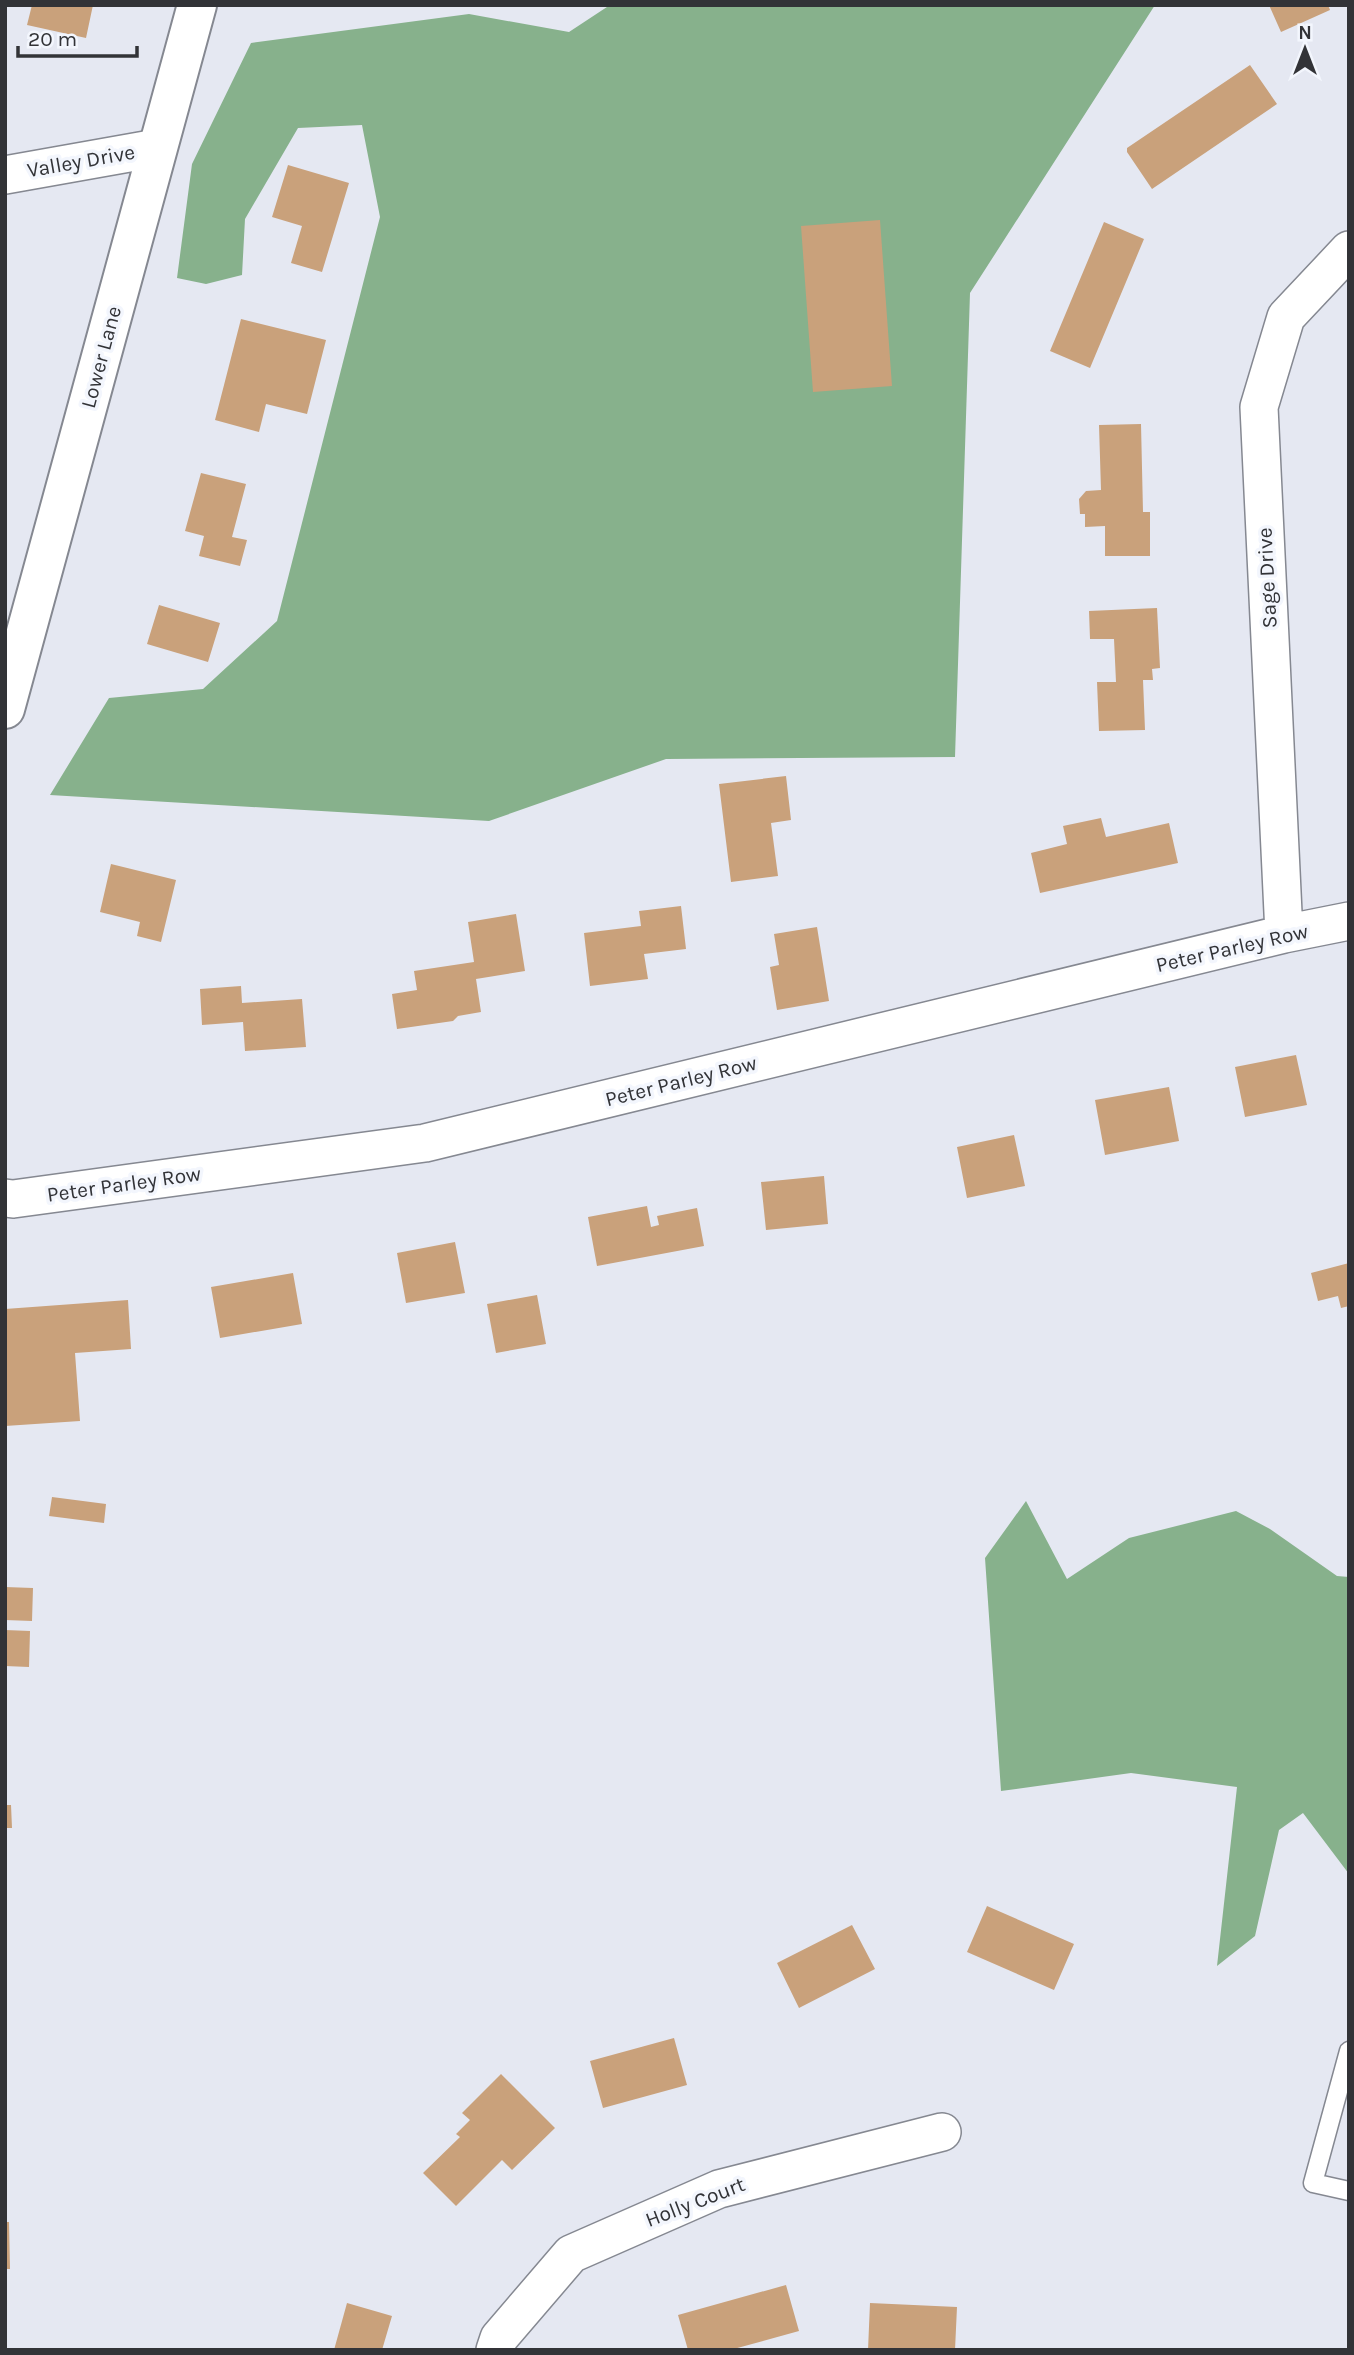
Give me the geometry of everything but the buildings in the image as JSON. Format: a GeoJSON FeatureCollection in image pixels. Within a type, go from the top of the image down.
{"type":"FeatureCollection","features":[{"type":"Feature","properties":{"kind":"street","name":"Lower Lane"},"geometry":{"type":"LineString","coordinates":[[5,709],[197,5]]}},
{"type":"Feature","properties":{"kind":"street","name":"Valley Drive"},"geometry":{"type":"LineString","coordinates":[[5,175],[158,148]]}},
{"type":"Feature","properties":{"kind":"street","name":"Sage Drive"},"geometry":{"type":"LineString","coordinates":[[1284,934],[1259,407],[1286,317],[1349,250]]}},
{"type":"Feature","properties":{"kind":"street","name":"Peter Parley Row"},"geometry":{"type":"LineString","coordinates":[[5,1198],[425,1143],[1284,934],[1349,921]]}},
{"type":"Feature","properties":{"kind":"street","name":"Holly Court"},"geometry":{"type":"LineString","coordinates":[[495,2350],[499,2338],[571,2254],[719,2189],[942,2132]]}},
{"type":"Feature","properties":{"kind":"lane"},"geometry":{"type":"LineString","coordinates":[[1349,2051],[1313,2183],[1349,2191]]}},
{"type":"Feature","properties":{"kind":"green space"},"geometry":{"type":"Polygon","coordinates":[[[610,5],[1155,5],[970,293],[955,757],[666,759],[489,821],[50,795],[109,698],[203,689],[277,621],[380,217],[362,125],[298,128],[245,219],[242,275],[206,284],[177,278],[192,164],[251,43],[469,14],[569,32],[610,5]]]}},
{"type":"Feature","properties":{"kind":"green space"},"geometry":{"type":"Polygon","coordinates":[[[1026,1501],[1067,1579],[1129,1538],[1236,1511],[1270,1529],[1337,1576],[1349,1577],[1349,1874],[1303,1813],[1279,1830],[1255,1936],[1217,1966],[1237,1787],[1131,1773],[1001,1791],[985,1558],[1026,1501]]]}}]}
